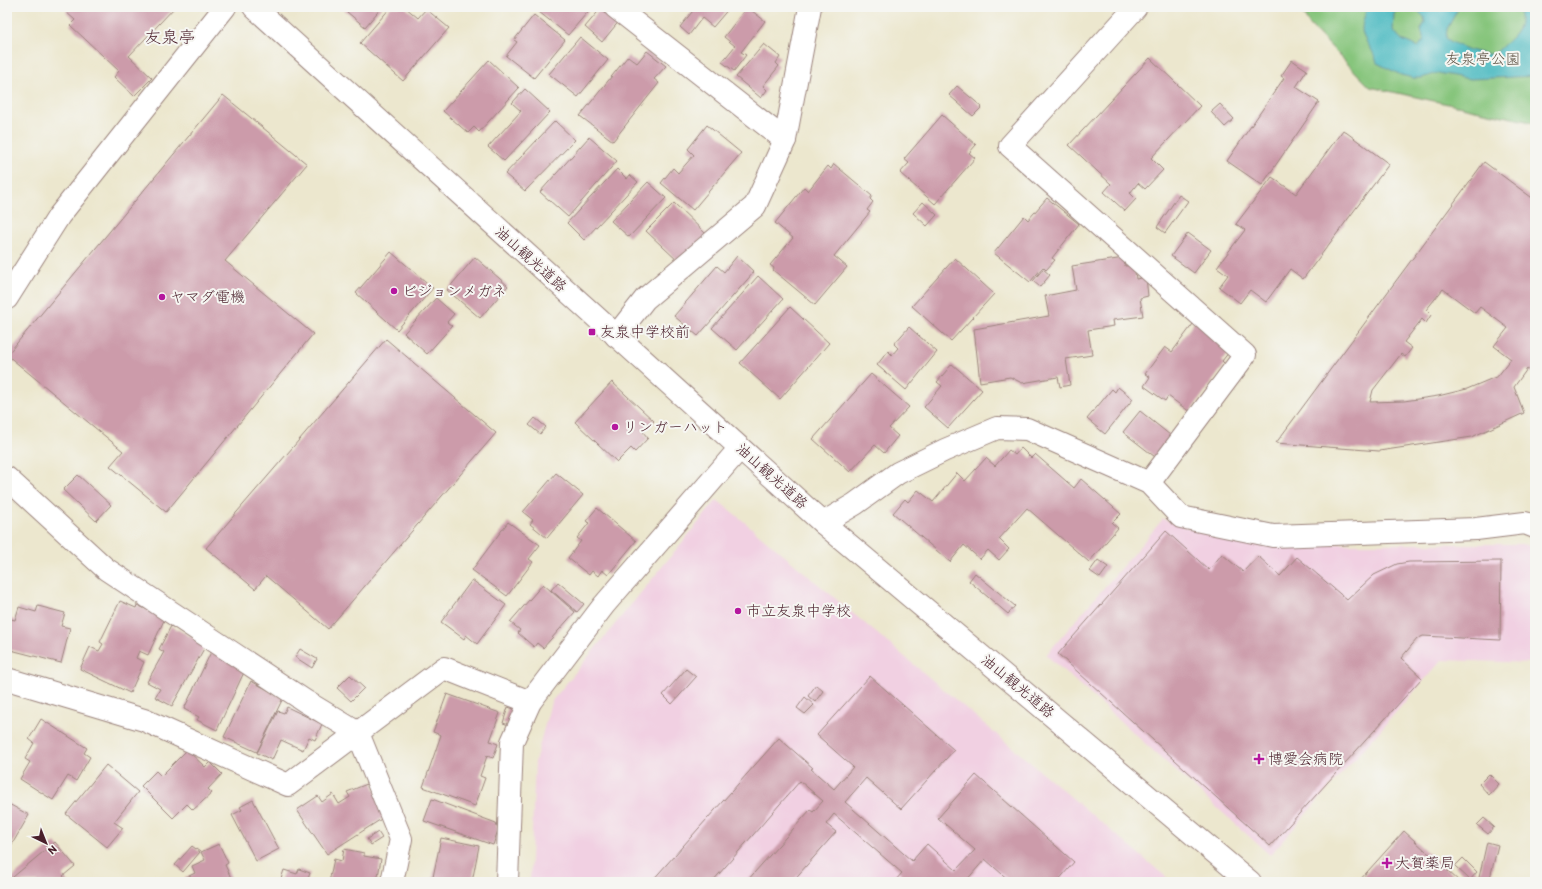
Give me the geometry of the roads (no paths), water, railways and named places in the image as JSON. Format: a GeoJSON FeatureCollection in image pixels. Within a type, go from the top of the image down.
{"type":"FeatureCollection","features":[{"type":"Feature","properties":{"kind":"street"},"geometry":{"type":"LineString","coordinates":[[7,298],[59,216],[225,7]]}},
{"type":"Feature","properties":{"kind":"street","name":"油山観光道路"},"geometry":{"type":"LineString","coordinates":[[254,7],[823,523],[1250,882]]}},
{"type":"Feature","properties":{"kind":"street"},"geometry":{"type":"LineString","coordinates":[[615,7],[785,140]]}},
{"type":"Feature","properties":{"kind":"street"},"geometry":{"type":"LineString","coordinates":[[616,336],[645,299],[755,206],[785,140],[810,7]]}},
{"type":"Feature","properties":{"kind":"street"},"geometry":{"type":"LineString","coordinates":[[1136,7],[1010,146],[1245,355],[1149,483]]}},
{"type":"Feature","properties":{"kind":"street"},"geometry":{"type":"LineString","coordinates":[[823,523],[855,504],[898,473],[945,450],[997,428],[1027,429],[1149,483],[1181,517],[1273,536],[1476,529],[1525,523],[1535,527]]}},
{"type":"Feature","properties":{"kind":"street"},"geometry":{"type":"LineString","coordinates":[[507,882],[512,742],[530,702],[604,605],[740,448]]}},
{"type":"Feature","properties":{"kind":"street"},"geometry":{"type":"LineString","coordinates":[[7,478],[106,569],[305,701],[358,732],[401,839],[392,882]]}},
{"type":"Feature","properties":{"kind":"street"},"geometry":{"type":"LineString","coordinates":[[7,679],[144,720],[288,785],[444,668],[530,702]]}},
{"type":"Feature","properties":{"kind":"water"},"geometry":{"type":"Polygon","coordinates":[[[1368,7],[1399,7],[1394,14],[1393,30],[1402,40],[1418,47],[1424,40],[1421,30],[1425,22],[1424,17],[1416,9],[1403,7],[1459,7],[1447,29],[1446,38],[1455,44],[1468,49],[1493,54],[1516,32],[1520,24],[1519,7],[1535,7],[1535,76],[1470,79],[1438,73],[1421,78],[1401,75],[1377,63],[1374,54],[1363,35],[1362,24],[1368,7]]]}},
{"type":"Feature","properties":{"kind":"place","name":"ビジョンメガネ"},"geometry":{"type":"Point","coordinates":[394,291]}},
{"type":"Feature","properties":{"kind":"place","name":"ヤマダ電機"},"geometry":{"type":"Point","coordinates":[162,297]}},
{"type":"Feature","properties":{"kind":"place","name":"友泉中学校前"},"geometry":{"type":"Point","coordinates":[592,332]}},
{"type":"Feature","properties":{"kind":"place","name":"リンガーハット"},"geometry":{"type":"Point","coordinates":[615,427]}},
{"type":"Feature","properties":{"kind":"place","name":"市立友泉中学校"},"geometry":{"type":"Point","coordinates":[738,611]}},
{"type":"Feature","properties":{"kind":"place","name":"博愛会病院"},"geometry":{"type":"Point","coordinates":[1259,759]}},
{"type":"Feature","properties":{"kind":"place","name":"大賀薬局"},"geometry":{"type":"Point","coordinates":[1387,863]}},
{"type":"Feature","properties":{"kind":"district","name":"友泉亭"},"geometry":{"type":"Point","coordinates":[170,37]}},
{"type":"Feature","properties":{"kind":"park label","name":"友泉亭公園"},"geometry":{"type":"Point","coordinates":[1483,59]}}]}
